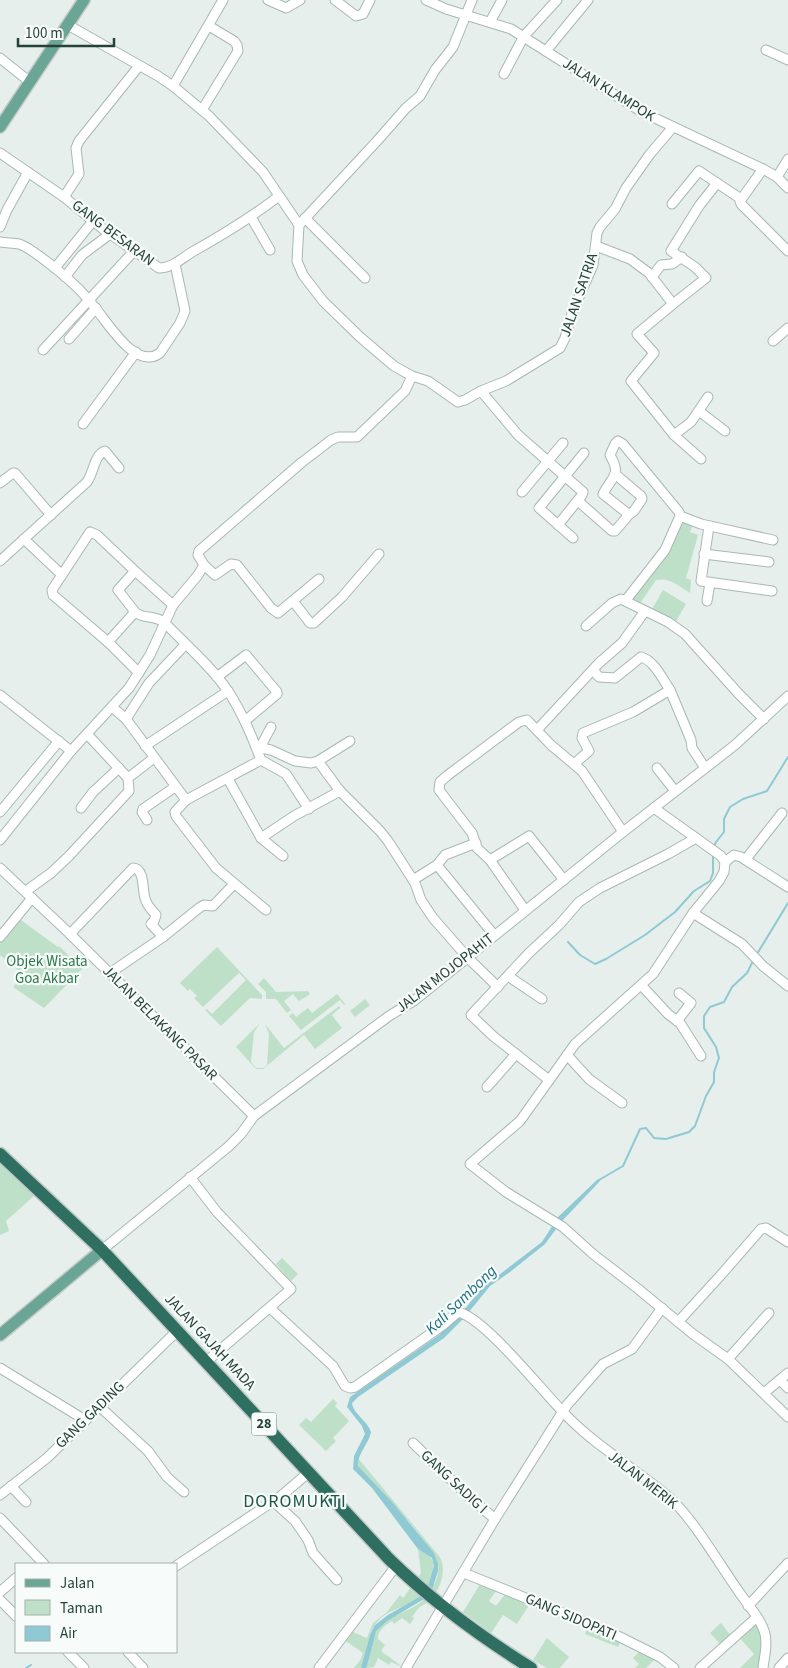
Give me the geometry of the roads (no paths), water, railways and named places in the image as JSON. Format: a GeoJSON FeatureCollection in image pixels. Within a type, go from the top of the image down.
{"type":"FeatureCollection","features":[{"type":"Feature","properties":{"kind":"highway","name":"JALAN GAJAH MADA"},"geometry":{"type":"LineString","coordinates":[[0,1154],[102,1250],[396,1566],[444,1606]]}},
{"type":"Feature","properties":{"kind":"highway","name":"28"},"geometry":{"type":"LineString","coordinates":[[444,1606],[531,1668]]}},
{"type":"Feature","properties":{"kind":"main road"},"geometry":{"type":"LineString","coordinates":[[0,127],[84,0]]}},
{"type":"Feature","properties":{"kind":"main road"},"geometry":{"type":"LineString","coordinates":[[0,1335],[102,1250]]}},
{"type":"Feature","properties":{"kind":"street"},"geometry":{"type":"LineString","coordinates":[[268,0],[286,8],[300,0]]}},
{"type":"Feature","properties":{"kind":"street"},"geometry":{"type":"LineString","coordinates":[[335,0],[356,16],[363,14],[370,0]]}},
{"type":"Feature","properties":{"kind":"street","name":"JALAN KLAMPOK"},"geometry":{"type":"LineString","coordinates":[[426,0],[446,10],[490,22],[524,36],[628,104],[763,169],[777,177],[788,188]]}},
{"type":"Feature","properties":{"kind":"street"},"geometry":{"type":"LineString","coordinates":[[319,578],[281,612],[275,612],[237,565],[231,564],[216,575],[204,565],[198,553],[211,539],[301,463],[338,437],[358,437],[405,391],[412,376],[394,366],[364,341],[336,314],[303,275],[297,261],[302,221],[378,141],[406,108],[420,96],[435,70],[453,47],[472,0]]}},
{"type":"Feature","properties":{"kind":"street"},"geometry":{"type":"LineString","coordinates":[[490,22],[502,0]]}},
{"type":"Feature","properties":{"kind":"street"},"geometry":{"type":"LineString","coordinates":[[504,74],[524,36],[557,0]]}},
{"type":"Feature","properties":{"kind":"street"},"geometry":{"type":"LineString","coordinates":[[546,51],[588,0]]}},
{"type":"Feature","properties":{"kind":"street"},"geometry":{"type":"LineString","coordinates":[[173,86],[209,26],[221,1]]}},
{"type":"Feature","properties":{"kind":"street"},"geometry":{"type":"LineString","coordinates":[[68,25],[173,86],[202,110],[262,172],[279,196],[302,221],[365,278]]}},
{"type":"Feature","properties":{"kind":"street"},"geometry":{"type":"LineString","coordinates":[[202,110],[238,51],[234,41],[209,26]]}},
{"type":"Feature","properties":{"kind":"street"},"geometry":{"type":"LineString","coordinates":[[766,50],[788,60]]}},
{"type":"Feature","properties":{"kind":"street"},"geometry":{"type":"LineString","coordinates":[[0,58],[30,82]]}},
{"type":"Feature","properties":{"kind":"street"},"geometry":{"type":"LineString","coordinates":[[64,197],[79,174],[76,148],[79,141],[139,66]]}},
{"type":"Feature","properties":{"kind":"street","name":"JALAN SATRIA"},"geometry":{"type":"LineString","coordinates":[[412,376],[428,381],[458,402],[506,381],[559,350],[565,338],[572,313],[591,272],[597,233],[600,227],[615,209],[626,188],[650,154],[674,127]]}},
{"type":"Feature","properties":{"kind":"street","name":"GANG BESARAN"},"geometry":{"type":"LineString","coordinates":[[0,153],[64,197],[110,234],[160,268],[175,264],[251,217],[279,196]]}},
{"type":"Feature","properties":{"kind":"street"},"geometry":{"type":"LineString","coordinates":[[777,177],[788,159]]}},
{"type":"Feature","properties":{"kind":"street"},"geometry":{"type":"LineString","coordinates":[[763,169],[741,199],[741,204],[788,251]]}},
{"type":"Feature","properties":{"kind":"street"},"geometry":{"type":"LineString","coordinates":[[672,204],[699,171],[741,199]]}},
{"type":"Feature","properties":{"kind":"street"},"geometry":{"type":"LineString","coordinates":[[0,227],[28,172]]}},
{"type":"Feature","properties":{"kind":"street"},"geometry":{"type":"LineString","coordinates":[[701,459],[674,435],[630,381],[654,353],[637,334],[706,278],[682,257],[671,251],[699,206],[717,183]]}},
{"type":"Feature","properties":{"kind":"street"},"geometry":{"type":"LineString","coordinates":[[251,217],[270,250]]}},
{"type":"Feature","properties":{"kind":"street"},"geometry":{"type":"LineString","coordinates":[[55,268],[93,221]]}},
{"type":"Feature","properties":{"kind":"street"},"geometry":{"type":"LineString","coordinates":[[65,277],[82,255],[110,234]]}},
{"type":"Feature","properties":{"kind":"street"},"geometry":{"type":"LineString","coordinates":[[0,242],[23,246],[55,268],[96,308],[119,340],[147,357],[156,356],[160,353],[180,324],[185,311],[175,264]]}},
{"type":"Feature","properties":{"kind":"street"},"geometry":{"type":"LineString","coordinates":[[596,246],[630,259],[649,272],[674,304]]}},
{"type":"Feature","properties":{"kind":"street"},"geometry":{"type":"LineString","coordinates":[[43,350],[134,251]]}},
{"type":"Feature","properties":{"kind":"street"},"geometry":{"type":"LineString","coordinates":[[652,277],[661,265],[672,264],[682,257]]}},
{"type":"Feature","properties":{"kind":"street"},"geometry":{"type":"LineString","coordinates":[[69,339],[96,308]]}},
{"type":"Feature","properties":{"kind":"street"},"geometry":{"type":"LineString","coordinates":[[773,341],[788,328]]}},
{"type":"Feature","properties":{"kind":"street"},"geometry":{"type":"LineString","coordinates":[[83,424],[136,352]]}},
{"type":"Feature","properties":{"kind":"street"},"geometry":{"type":"LineString","coordinates":[[481,391],[518,435],[583,492],[558,525]]}},
{"type":"Feature","properties":{"kind":"street"},"geometry":{"type":"LineString","coordinates":[[674,435],[690,422],[708,398]]}},
{"type":"Feature","properties":{"kind":"street"},"geometry":{"type":"LineString","coordinates":[[698,410],[726,431]]}},
{"type":"Feature","properties":{"kind":"street"},"geometry":{"type":"LineString","coordinates":[[626,600],[666,550],[680,516],[677,508],[623,444],[618,441],[610,455],[616,466],[615,474],[603,494],[627,513],[627,516]]}},
{"type":"Feature","properties":{"kind":"street"},"geometry":{"type":"LineString","coordinates":[[522,492],[563,443]]}},
{"type":"Feature","properties":{"kind":"street"},"geometry":{"type":"LineString","coordinates":[[0,561],[87,482],[94,470],[98,456],[103,451],[119,468]]}},
{"type":"Feature","properties":{"kind":"street"},"geometry":{"type":"LineString","coordinates":[[573,538],[539,508],[584,453]]}},
{"type":"Feature","properties":{"kind":"street"},"geometry":{"type":"LineString","coordinates":[[0,483],[13,473],[16,473],[51,515]]}},
{"type":"Feature","properties":{"kind":"street"},"geometry":{"type":"LineString","coordinates":[[578,501],[614,531],[634,511],[642,499],[641,496],[615,474]]}},
{"type":"Feature","properties":{"kind":"street"},"geometry":{"type":"LineString","coordinates":[[680,516],[709,526],[772,540]]}},
{"type":"Feature","properties":{"kind":"street"},"geometry":{"type":"LineString","coordinates":[[709,526],[701,580],[710,583],[772,591]]}},
{"type":"Feature","properties":{"kind":"street"},"geometry":{"type":"LineString","coordinates":[[139,673],[108,642],[53,595],[52,590],[91,532],[97,535],[174,605]]}},
{"type":"Feature","properties":{"kind":"street"},"geometry":{"type":"LineString","coordinates":[[24,539],[62,575]]}},
{"type":"Feature","properties":{"kind":"street"},"geometry":{"type":"LineString","coordinates":[[293,601],[310,623],[314,623],[342,597],[379,554]]}},
{"type":"Feature","properties":{"kind":"street"},"geometry":{"type":"LineString","coordinates":[[704,554],[769,562]]}},
{"type":"Feature","properties":{"kind":"street"},"geometry":{"type":"LineString","coordinates":[[0,840],[71,751],[129,688],[154,647],[174,605],[204,565]]}},
{"type":"Feature","properties":{"kind":"street"},"geometry":{"type":"LineString","coordinates":[[135,571],[118,590],[141,617],[157,618],[165,623],[217,677],[228,691],[245,721],[259,748],[261,760]]}},
{"type":"Feature","properties":{"kind":"street"},"geometry":{"type":"LineString","coordinates":[[707,601],[710,583]]}},
{"type":"Feature","properties":{"kind":"street"},"geometry":{"type":"LineString","coordinates":[[586,626],[612,603],[621,599],[626,600],[668,622],[685,634],[764,719]]}},
{"type":"Feature","properties":{"kind":"street"},"geometry":{"type":"LineString","coordinates":[[537,730],[593,670],[622,643],[645,611]]}},
{"type":"Feature","properties":{"kind":"street"},"geometry":{"type":"LineString","coordinates":[[108,642],[135,612]]}},
{"type":"Feature","properties":{"kind":"street"},"geometry":{"type":"LineString","coordinates":[[126,719],[149,683],[185,644]]}},
{"type":"Feature","properties":{"kind":"street"},"geometry":{"type":"LineString","coordinates":[[217,677],[246,656],[277,692],[245,721]]}},
{"type":"Feature","properties":{"kind":"street"},"geometry":{"type":"LineString","coordinates":[[593,670],[599,678],[615,678],[642,658],[650,662],[670,690],[691,740],[692,748],[705,768]]}},
{"type":"Feature","properties":{"kind":"street"},"geometry":{"type":"LineString","coordinates":[[574,764],[590,751],[582,738],[582,733],[632,712],[670,690]]}},
{"type":"Feature","properties":{"kind":"street"},"geometry":{"type":"LineString","coordinates":[[145,746],[228,691]]}},
{"type":"Feature","properties":{"kind":"street"},"geometry":{"type":"LineString","coordinates":[[0,695],[71,751]]}},
{"type":"Feature","properties":{"kind":"street","name":"JALAN MOJOPAHIT"},"geometry":{"type":"LineString","coordinates":[[102,1250],[232,1143],[254,1116],[389,1016],[415,1000],[525,910],[735,745],[788,696]]}},
{"type":"Feature","properties":{"kind":"street"},"geometry":{"type":"LineString","coordinates":[[112,707],[126,719],[186,800]]}},
{"type":"Feature","properties":{"kind":"street"},"geometry":{"type":"LineString","coordinates":[[525,910],[490,860],[478,848],[472,833],[439,790],[440,782],[518,722],[527,720],[551,745],[582,771],[623,832]]}},
{"type":"Feature","properties":{"kind":"street"},"geometry":{"type":"LineString","coordinates":[[259,748],[271,728]]}},
{"type":"Feature","properties":{"kind":"street"},"geometry":{"type":"LineString","coordinates":[[0,937],[29,894],[69,856],[129,791],[128,778],[87,734]]}},
{"type":"Feature","properties":{"kind":"street"},"geometry":{"type":"LineString","coordinates":[[259,748],[271,750],[304,763],[312,763],[350,741]]}},
{"type":"Feature","properties":{"kind":"street"},"geometry":{"type":"LineString","coordinates":[[0,812],[59,742]]}},
{"type":"Feature","properties":{"kind":"street"},"geometry":{"type":"LineString","coordinates":[[128,778],[154,758]]}},
{"type":"Feature","properties":{"kind":"street"},"geometry":{"type":"LineString","coordinates":[[261,760],[186,800],[176,809],[176,816],[212,864],[266,910]]}},
{"type":"Feature","properties":{"kind":"street"},"geometry":{"type":"LineString","coordinates":[[261,760],[286,774],[309,809]]}},
{"type":"Feature","properties":{"kind":"street"},"geometry":{"type":"LineString","coordinates":[[318,761],[340,791],[380,831],[413,880],[421,900],[433,918],[468,958],[498,987]]}},
{"type":"Feature","properties":{"kind":"street"},"geometry":{"type":"LineString","coordinates":[[81,808],[94,792],[119,768]]}},
{"type":"Feature","properties":{"kind":"street"},"geometry":{"type":"LineString","coordinates":[[657,768],[675,791]]}},
{"type":"Feature","properties":{"kind":"street"},"geometry":{"type":"LineString","coordinates":[[228,779],[261,838],[283,856]]}},
{"type":"Feature","properties":{"kind":"street"},"geometry":{"type":"LineString","coordinates":[[147,820],[142,812],[143,809],[175,786]]}},
{"type":"Feature","properties":{"kind":"street"},"geometry":{"type":"LineString","coordinates":[[261,838],[340,791]]}},
{"type":"Feature","properties":{"kind":"street"},"geometry":{"type":"LineString","coordinates":[[654,808],[712,849],[723,859],[724,872],[693,912],[653,974],[642,986],[582,1037],[566,1055],[520,1121],[470,1164],[497,1186],[563,1227],[592,1254],[728,1359],[788,1417]]}},
{"type":"Feature","properties":{"kind":"street"},"geometry":{"type":"LineString","coordinates":[[746,859],[782,813]]}},
{"type":"Feature","properties":{"kind":"street"},"geometry":{"type":"LineString","coordinates":[[490,860],[529,836],[564,880]]}},
{"type":"Feature","properties":{"kind":"street"},"geometry":{"type":"LineString","coordinates":[[549,1080],[471,1017],[472,1014],[529,953],[559,925],[574,907],[590,895],[696,838]]}},
{"type":"Feature","properties":{"kind":"street"},"geometry":{"type":"LineString","coordinates":[[413,880],[437,865],[445,854],[476,843]]}},
{"type":"Feature","properties":{"kind":"street"},"geometry":{"type":"LineString","coordinates":[[723,859],[734,855],[746,859],[788,887]]}},
{"type":"Feature","properties":{"kind":"street"},"geometry":{"type":"LineString","coordinates":[[437,865],[494,935]]}},
{"type":"Feature","properties":{"kind":"street"},"geometry":{"type":"LineString","coordinates":[[70,934],[136,867],[141,875],[144,898],[148,907],[156,914],[151,924],[162,937]]}},
{"type":"Feature","properties":{"kind":"street","name":"JALAN BELAKANG PASAR"},"geometry":{"type":"LineString","coordinates":[[0,868],[110,973],[254,1116]]}},
{"type":"Feature","properties":{"kind":"street"},"geometry":{"type":"LineString","coordinates":[[110,973],[162,937],[199,908],[204,905],[213,906],[234,884]]}},
{"type":"Feature","properties":{"kind":"street"},"geometry":{"type":"LineString","coordinates":[[693,912],[742,944],[759,963],[788,986]]}},
{"type":"Feature","properties":{"kind":"street"},"geometry":{"type":"LineString","coordinates":[[508,976],[542,999]]}},
{"type":"Feature","properties":{"kind":"street"},"geometry":{"type":"LineString","coordinates":[[642,986],[684,1029],[701,1056]]}},
{"type":"Feature","properties":{"kind":"street"},"geometry":{"type":"LineString","coordinates":[[677,1021],[691,1003],[678,994]]}},
{"type":"Feature","properties":{"kind":"street"},"geometry":{"type":"LineString","coordinates":[[487,1087],[516,1054]]}},
{"type":"Feature","properties":{"kind":"street"},"geometry":{"type":"LineString","coordinates":[[566,1055],[590,1079],[622,1103]]}},
{"type":"Feature","properties":{"kind":"street"},"geometry":{"type":"LineString","coordinates":[[190,1178],[217,1212],[291,1288],[291,1290],[206,1362]]}},
{"type":"Feature","properties":{"kind":"street"},"geometry":{"type":"LineString","coordinates":[[678,1322],[761,1229],[766,1228],[788,1242]]}},
{"type":"Feature","properties":{"kind":"street","name":"JALAN MERIK"},"geometry":{"type":"LineString","coordinates":[[270,1308],[333,1366],[345,1386],[350,1388],[355,1387],[443,1325],[458,1312],[465,1314],[498,1342],[563,1412],[595,1442],[653,1485],[677,1506],[748,1606],[766,1636],[763,1668]]}},
{"type":"Feature","properties":{"kind":"street"},"geometry":{"type":"LineString","coordinates":[[406,1668],[563,1412],[603,1364],[632,1349],[662,1308]]}},
{"type":"Feature","properties":{"kind":"street"},"geometry":{"type":"LineString","coordinates":[[728,1359],[769,1313]]}},
{"type":"Feature","properties":{"kind":"street","name":"GANG GADING"},"geometry":{"type":"LineString","coordinates":[[0,1495],[47,1458],[177,1331]]}},
{"type":"Feature","properties":{"kind":"street"},"geometry":{"type":"LineString","coordinates":[[0,1368],[84,1420]]}},
{"type":"Feature","properties":{"kind":"street"},"geometry":{"type":"LineString","coordinates":[[764,1393],[788,1373]]}},
{"type":"Feature","properties":{"kind":"street"},"geometry":{"type":"LineString","coordinates":[[780,1380],[788,1388]]}},
{"type":"Feature","properties":{"kind":"street"},"geometry":{"type":"LineString","coordinates":[[99,1406],[148,1451],[167,1477],[184,1492]]}},
{"type":"Feature","properties":{"kind":"street","name":"GANG SADIG I"},"geometry":{"type":"LineString","coordinates":[[413,1444],[467,1495],[496,1519]]}},
{"type":"Feature","properties":{"kind":"street"},"geometry":{"type":"LineString","coordinates":[[178,1565],[273,1501],[308,1472]]}},
{"type":"Feature","properties":{"kind":"street"},"geometry":{"type":"LineString","coordinates":[[11,1486],[26,1502]]}},
{"type":"Feature","properties":{"kind":"street"},"geometry":{"type":"LineString","coordinates":[[273,1501],[295,1521],[313,1553],[337,1580]]}},
{"type":"Feature","properties":{"kind":"street"},"geometry":{"type":"LineString","coordinates":[[0,1518],[39,1563]]}},
{"type":"Feature","properties":{"kind":"street"},"geometry":{"type":"LineString","coordinates":[[319,1668],[396,1566]]}},
{"type":"Feature","properties":{"kind":"street"},"geometry":{"type":"LineString","coordinates":[[748,1606],[787,1567]]}},
{"type":"Feature","properties":{"kind":"street","name":"GANG SIDOPATI"},"geometry":{"type":"LineString","coordinates":[[464,1573],[612,1634],[660,1657],[674,1668]]}},
{"type":"Feature","properties":{"kind":"street"},"geometry":{"type":"LineString","coordinates":[[0,1592],[15,1579]]}},
{"type":"Feature","properties":{"kind":"street"},"geometry":{"type":"LineString","coordinates":[[0,1600],[15,1615]]}},
{"type":"Feature","properties":{"kind":"street"},"geometry":{"type":"LineString","coordinates":[[700,1668],[756,1618]]}},
{"type":"Feature","properties":{"kind":"street"},"geometry":{"type":"LineString","coordinates":[[69,1653],[84,1668]]}},
{"type":"Feature","properties":{"kind":"street"},"geometry":{"type":"LineString","coordinates":[[129,1653],[143,1668]]}},
{"type":"Feature","properties":{"kind":"street"},"geometry":{"type":"LineString","coordinates":[[779,1668],[788,1658]]}},
{"type":"Feature","properties":{"kind":"water"},"geometry":{"type":"Polygon","coordinates":[[[598,1179],[600,1181],[562,1221],[545,1244],[490,1286],[464,1318],[444,1338],[352,1403],[355,1411],[367,1424],[371,1432],[359,1457],[358,1466],[393,1503],[434,1553],[438,1564],[433,1587],[424,1599],[387,1621],[376,1631],[367,1666],[366,1668],[361,1668],[370,1635],[375,1625],[388,1615],[421,1596],[429,1583],[434,1566],[432,1558],[418,1549],[372,1488],[353,1469],[354,1456],[365,1434],[362,1426],[347,1407],[350,1397],[439,1335],[459,1316],[482,1288],[542,1242],[558,1217],[598,1179]]]}},
{"type":"Feature","properties":{"kind":"waterway"},"geometry":{"type":"LineString","coordinates":[[714,847],[724,832],[724,819],[730,807],[743,799],[767,791],[788,757]]}},
{"type":"Feature","properties":{"kind":"waterway"},"geometry":{"type":"LineString","coordinates":[[568,942],[580,955],[595,964],[606,959],[645,935],[675,912],[694,891],[710,881],[713,873],[713,854]]}},
{"type":"Feature","properties":{"kind":"waterway","name":"Kali Sambong"},"geometry":{"type":"LineString","coordinates":[[757,954],[788,903]]}},
{"type":"Feature","properties":{"kind":"waterway","name":"Kali Sambong"},"geometry":{"type":"LineString","coordinates":[[599,1180],[623,1166],[640,1129],[646,1128],[654,1138],[666,1139],[689,1132],[695,1126],[706,1096],[714,1082],[714,1072],[719,1058],[716,1047],[704,1028],[704,1016],[710,1007],[724,1002],[732,987],[747,973],[753,961]]}},
{"type":"Feature","properties":{"kind":"waterway"},"geometry":{"type":"LineString","coordinates":[[26,1668],[31,1665]]}},
{"type":"Feature","properties":{"kind":"district","name":"DOROMUKTI"},"geometry":{"type":"Point","coordinates":[295,1501]}},
{"type":"Feature","properties":{"kind":"park label","name":"Objek Wisata Goa Akbar"},"geometry":{"type":"Point","coordinates":[47,970]}}]}
